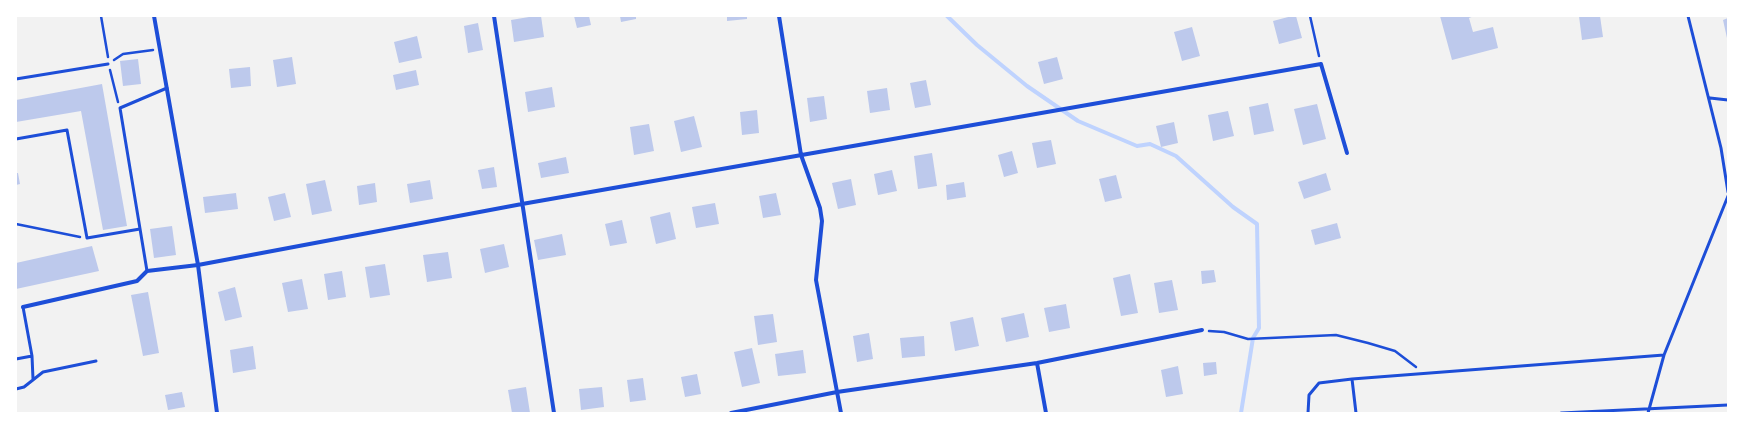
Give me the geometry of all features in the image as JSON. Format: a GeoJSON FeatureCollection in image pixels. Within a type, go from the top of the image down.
{"type":"FeatureCollection","features":[{"type":"Feature","properties":{"kind":"street"},"geometry":{"type":"LineString","coordinates":[[154,16],[198,265],[217,413]]}},
{"type":"Feature","properties":{"kind":"street"},"geometry":{"type":"LineString","coordinates":[[494,16],[554,413]]}},
{"type":"Feature","properties":{"kind":"street"},"geometry":{"type":"LineString","coordinates":[[779,16],[801,155],[820,208],[822,221],[816,280],[841,413]]}},
{"type":"Feature","properties":{"kind":"street"},"geometry":{"type":"LineString","coordinates":[[24,307],[137,281],[147,271],[198,265],[522,204],[1321,64],[1347,153]]}},
{"type":"Feature","properties":{"kind":"street"},"geometry":{"type":"LineString","coordinates":[[731,413],[837,392],[1037,363],[1202,330]]}},
{"type":"Feature","properties":{"kind":"street"},"geometry":{"type":"LineString","coordinates":[[1037,363],[1046,413]]}},
{"type":"Feature","properties":{"kind":"lane"},"geometry":{"type":"LineString","coordinates":[[1688,16],[1710,98],[1721,148],[1728,192]]}},
{"type":"Feature","properties":{"kind":"lane"},"geometry":{"type":"LineString","coordinates":[[16,79],[108,64]]}},
{"type":"Feature","properties":{"kind":"lane"},"geometry":{"type":"LineString","coordinates":[[147,271],[120,108],[167,88]]}},
{"type":"Feature","properties":{"kind":"lane"},"geometry":{"type":"LineString","coordinates":[[1710,98],[1728,100]]}},
{"type":"Feature","properties":{"kind":"lane"},"geometry":{"type":"LineString","coordinates":[[16,139],[67,130],[87,238],[140,229]]}},
{"type":"Feature","properties":{"kind":"lane"},"geometry":{"type":"LineString","coordinates":[[1648,413],[1664,355],[1728,196]]}},
{"type":"Feature","properties":{"kind":"lane"},"geometry":{"type":"LineString","coordinates":[[24,307],[32,356],[33,379]]}},
{"type":"Feature","properties":{"kind":"lane"},"geometry":{"type":"LineString","coordinates":[[1308,413],[1309,395],[1319,383],[1352,378],[1664,355]]}},
{"type":"Feature","properties":{"kind":"lane"},"geometry":{"type":"LineString","coordinates":[[16,359],[32,356]]}},
{"type":"Feature","properties":{"kind":"lane"},"geometry":{"type":"LineString","coordinates":[[16,389],[24,387],[43,372],[96,361]]}},
{"type":"Feature","properties":{"kind":"lane"},"geometry":{"type":"LineString","coordinates":[[1352,378],[1356,413]]}},
{"type":"Feature","properties":{"kind":"lane"},"geometry":{"type":"LineString","coordinates":[[1561,413],[1728,405]]}},
{"type":"Feature","properties":{"kind":"path"},"geometry":{"type":"LineString","coordinates":[[101,16],[108,64],[120,108]]}},
{"type":"Feature","properties":{"kind":"path"},"geometry":{"type":"LineString","coordinates":[[1310,16],[1321,64]]}},
{"type":"Feature","properties":{"kind":"path"},"geometry":{"type":"LineString","coordinates":[[108,64],[123,54],[160,49]]}},
{"type":"Feature","properties":{"kind":"path"},"geometry":{"type":"LineString","coordinates":[[16,224],[85,238]]}},
{"type":"Feature","properties":{"kind":"path"},"geometry":{"type":"LineString","coordinates":[[1202,330],[1224,332],[1248,339],[1336,335],[1395,352],[1424,373]]}},
{"type":"Feature","properties":{"kind":"building"},"geometry":{"type":"Polygon","coordinates":[[[541,16],[544,37],[514,42],[511,20],[541,16]]]}},
{"type":"Feature","properties":{"kind":"building"},"geometry":{"type":"Polygon","coordinates":[[[574,16],[589,16],[591,25],[577,28],[574,16]]]}},
{"type":"Feature","properties":{"kind":"building"},"geometry":{"type":"Polygon","coordinates":[[[620,16],[636,16],[636,19],[621,22],[620,16]]]}},
{"type":"Feature","properties":{"kind":"building"},"geometry":{"type":"Polygon","coordinates":[[[727,16],[747,16],[747,19],[727,21],[727,16]]]}},
{"type":"Feature","properties":{"kind":"building"},"geometry":{"type":"Polygon","coordinates":[[[1296,16],[1302,38],[1279,44],[1273,21],[1296,16]]]}},
{"type":"Feature","properties":{"kind":"building"},"geometry":{"type":"Polygon","coordinates":[[[1440,16],[1474,16],[1469,18],[1473,32],[1493,27],[1498,48],[1452,60],[1440,16]]]}},
{"type":"Feature","properties":{"kind":"building"},"geometry":{"type":"Polygon","coordinates":[[[1579,16],[1600,16],[1603,37],[1582,40],[1579,16]]]}},
{"type":"Feature","properties":{"kind":"building"},"geometry":{"type":"Polygon","coordinates":[[[1728,18],[1728,38],[1727,38],[1723,20],[1728,18]]]}},
{"type":"Feature","properties":{"kind":"building"},"geometry":{"type":"Polygon","coordinates":[[[478,23],[483,50],[468,53],[464,26],[478,23]]]}},
{"type":"Feature","properties":{"kind":"building"},"geometry":{"type":"Polygon","coordinates":[[[1192,27],[1200,56],[1182,61],[1174,32],[1192,27]]]}},
{"type":"Feature","properties":{"kind":"building"},"geometry":{"type":"Polygon","coordinates":[[[417,36],[422,58],[399,63],[394,42],[417,36]]]}},
{"type":"Feature","properties":{"kind":"building"},"geometry":{"type":"Polygon","coordinates":[[[292,57],[296,84],[277,87],[273,60],[292,57]]]}},
{"type":"Feature","properties":{"kind":"building"},"geometry":{"type":"Polygon","coordinates":[[[1057,57],[1063,79],[1044,84],[1038,62],[1057,57]]]}},
{"type":"Feature","properties":{"kind":"building"},"geometry":{"type":"Polygon","coordinates":[[[138,59],[141,84],[123,86],[120,61],[138,59]]]}},
{"type":"Feature","properties":{"kind":"building"},"geometry":{"type":"Polygon","coordinates":[[[250,67],[251,86],[231,88],[229,69],[250,67]]]}},
{"type":"Feature","properties":{"kind":"building"},"geometry":{"type":"Polygon","coordinates":[[[416,70],[419,85],[396,90],[393,75],[416,70]]]}},
{"type":"Feature","properties":{"kind":"building"},"geometry":{"type":"Polygon","coordinates":[[[926,80],[931,105],[915,108],[910,83],[926,80]]]}},
{"type":"Feature","properties":{"kind":"building"},"geometry":{"type":"Polygon","coordinates":[[[102,84],[127,226],[103,230],[81,111],[16,122],[16,100],[102,84]]]}},
{"type":"Feature","properties":{"kind":"building"},"geometry":{"type":"Polygon","coordinates":[[[552,87],[555,107],[528,112],[525,92],[552,87]]]}},
{"type":"Feature","properties":{"kind":"building"},"geometry":{"type":"Polygon","coordinates":[[[887,88],[890,110],[870,113],[867,91],[887,88]]]}},
{"type":"Feature","properties":{"kind":"building"},"geometry":{"type":"Polygon","coordinates":[[[824,96],[827,119],[810,122],[807,98],[824,96]]]}},
{"type":"Feature","properties":{"kind":"building"},"geometry":{"type":"Polygon","coordinates":[[[1268,103],[1274,131],[1254,135],[1249,107],[1268,103]]]}},
{"type":"Feature","properties":{"kind":"building"},"geometry":{"type":"Polygon","coordinates":[[[1317,104],[1326,139],[1303,145],[1294,109],[1317,104]]]}},
{"type":"Feature","properties":{"kind":"building"},"geometry":{"type":"Polygon","coordinates":[[[757,110],[759,133],[742,135],[740,112],[757,110]]]}},
{"type":"Feature","properties":{"kind":"building"},"geometry":{"type":"Polygon","coordinates":[[[1228,111],[1234,136],[1213,141],[1208,115],[1228,111]]]}},
{"type":"Feature","properties":{"kind":"building"},"geometry":{"type":"Polygon","coordinates":[[[694,116],[702,147],[681,152],[674,121],[694,116]]]}},
{"type":"Feature","properties":{"kind":"building"},"geometry":{"type":"Polygon","coordinates":[[[1174,122],[1178,143],[1161,147],[1156,126],[1174,122]]]}},
{"type":"Feature","properties":{"kind":"building"},"geometry":{"type":"Polygon","coordinates":[[[649,124],[654,151],[634,155],[630,127],[649,124]]]}},
{"type":"Feature","properties":{"kind":"building"},"geometry":{"type":"Polygon","coordinates":[[[1051,140],[1056,164],[1037,168],[1032,143],[1051,140]]]}},
{"type":"Feature","properties":{"kind":"building"},"geometry":{"type":"Polygon","coordinates":[[[1012,151],[1018,173],[1004,177],[998,155],[1012,151]]]}},
{"type":"Feature","properties":{"kind":"building"},"geometry":{"type":"Polygon","coordinates":[[[932,153],[937,186],[918,189],[914,156],[932,153]]]}},
{"type":"Feature","properties":{"kind":"building"},"geometry":{"type":"Polygon","coordinates":[[[566,157],[569,173],[541,178],[538,163],[566,157]]]}},
{"type":"Feature","properties":{"kind":"building"},"geometry":{"type":"Polygon","coordinates":[[[494,167],[497,187],[482,189],[478,170],[494,167]]]}},
{"type":"Feature","properties":{"kind":"building"},"geometry":{"type":"Polygon","coordinates":[[[892,170],[897,191],[878,195],[874,174],[892,170]]]}},
{"type":"Feature","properties":{"kind":"building"},"geometry":{"type":"Polygon","coordinates":[[[16,173],[18,173],[20,184],[16,185],[16,173]]]}},
{"type":"Feature","properties":{"kind":"building"},"geometry":{"type":"Polygon","coordinates":[[[1326,173],[1331,190],[1304,199],[1298,182],[1326,173]]]}},
{"type":"Feature","properties":{"kind":"building"},"geometry":{"type":"Polygon","coordinates":[[[1116,175],[1122,198],[1105,202],[1099,179],[1116,175]]]}},
{"type":"Feature","properties":{"kind":"building"},"geometry":{"type":"Polygon","coordinates":[[[851,179],[856,205],[838,209],[832,183],[851,179]]]}},
{"type":"Feature","properties":{"kind":"building"},"geometry":{"type":"Polygon","coordinates":[[[325,180],[332,211],[312,215],[306,184],[325,180]]]}},
{"type":"Feature","properties":{"kind":"building"},"geometry":{"type":"Polygon","coordinates":[[[430,180],[433,199],[410,203],[407,184],[430,180]]]}},
{"type":"Feature","properties":{"kind":"building"},"geometry":{"type":"Polygon","coordinates":[[[964,182],[966,197],[947,200],[946,185],[964,182]]]}},
{"type":"Feature","properties":{"kind":"building"},"geometry":{"type":"Polygon","coordinates":[[[375,183],[377,202],[359,205],[357,186],[375,183]]]}},
{"type":"Feature","properties":{"kind":"building"},"geometry":{"type":"Polygon","coordinates":[[[236,193],[238,209],[205,213],[203,197],[236,193]]]}},
{"type":"Feature","properties":{"kind":"building"},"geometry":{"type":"Polygon","coordinates":[[[285,193],[291,217],[274,221],[268,197],[285,193]]]}},
{"type":"Feature","properties":{"kind":"building"},"geometry":{"type":"Polygon","coordinates":[[[776,193],[781,215],[763,218],[759,196],[776,193]]]}},
{"type":"Feature","properties":{"kind":"building"},"geometry":{"type":"Polygon","coordinates":[[[715,203],[719,224],[696,228],[692,207],[715,203]]]}},
{"type":"Feature","properties":{"kind":"building"},"geometry":{"type":"Polygon","coordinates":[[[670,212],[676,239],[656,244],[650,217],[670,212]]]}},
{"type":"Feature","properties":{"kind":"building"},"geometry":{"type":"Polygon","coordinates":[[[622,220],[627,243],[610,246],[605,224],[622,220]]]}},
{"type":"Feature","properties":{"kind":"building"},"geometry":{"type":"Polygon","coordinates":[[[1337,223],[1341,238],[1315,245],[1311,230],[1337,223]]]}},
{"type":"Feature","properties":{"kind":"building"},"geometry":{"type":"Polygon","coordinates":[[[172,226],[176,255],[154,258],[150,229],[172,226]]]}},
{"type":"Feature","properties":{"kind":"building"},"geometry":{"type":"Polygon","coordinates":[[[562,234],[566,255],[538,260],[534,240],[562,234]]]}},
{"type":"Feature","properties":{"kind":"building"},"geometry":{"type":"Polygon","coordinates":[[[504,244],[509,267],[485,273],[480,249],[504,244]]]}},
{"type":"Feature","properties":{"kind":"building"},"geometry":{"type":"Polygon","coordinates":[[[92,246],[99,271],[16,289],[16,263],[92,246]]]}},
{"type":"Feature","properties":{"kind":"building"},"geometry":{"type":"Polygon","coordinates":[[[448,252],[452,278],[427,282],[423,255],[448,252]]]}},
{"type":"Feature","properties":{"kind":"building"},"geometry":{"type":"Polygon","coordinates":[[[385,264],[390,295],[370,298],[365,267],[385,264]]]}},
{"type":"Feature","properties":{"kind":"building"},"geometry":{"type":"Polygon","coordinates":[[[1214,270],[1216,282],[1202,284],[1201,271],[1214,270]]]}},
{"type":"Feature","properties":{"kind":"building"},"geometry":{"type":"Polygon","coordinates":[[[342,271],[346,297],[328,300],[324,274],[342,271]]]}},
{"type":"Feature","properties":{"kind":"building"},"geometry":{"type":"Polygon","coordinates":[[[1130,274],[1138,313],[1121,316],[1113,278],[1130,274]]]}},
{"type":"Feature","properties":{"kind":"building"},"geometry":{"type":"Polygon","coordinates":[[[302,279],[308,309],[288,312],[282,283],[302,279]]]}},
{"type":"Feature","properties":{"kind":"building"},"geometry":{"type":"Polygon","coordinates":[[[1172,280],[1178,310],[1159,313],[1154,283],[1172,280]]]}},
{"type":"Feature","properties":{"kind":"building"},"geometry":{"type":"Polygon","coordinates":[[[235,287],[242,317],[225,321],[218,292],[235,287]]]}},
{"type":"Feature","properties":{"kind":"building"},"geometry":{"type":"Polygon","coordinates":[[[148,292],[159,353],[143,356],[131,295],[148,292]]]}},
{"type":"Feature","properties":{"kind":"building"},"geometry":{"type":"Polygon","coordinates":[[[1066,304],[1070,328],[1049,332],[1044,308],[1066,304]]]}},
{"type":"Feature","properties":{"kind":"building"},"geometry":{"type":"Polygon","coordinates":[[[1024,313],[1029,337],[1006,342],[1001,318],[1024,313]]]}},
{"type":"Feature","properties":{"kind":"building"},"geometry":{"type":"Polygon","coordinates":[[[773,314],[777,342],[758,345],[754,316],[773,314]]]}},
{"type":"Feature","properties":{"kind":"building"},"geometry":{"type":"Polygon","coordinates":[[[973,317],[979,346],[955,351],[950,322],[973,317]]]}},
{"type":"Feature","properties":{"kind":"building"},"geometry":{"type":"Polygon","coordinates":[[[869,333],[873,359],[857,362],[853,336],[869,333]]]}},
{"type":"Feature","properties":{"kind":"building"},"geometry":{"type":"Polygon","coordinates":[[[924,336],[925,356],[902,358],[900,338],[924,336]]]}},
{"type":"Feature","properties":{"kind":"building"},"geometry":{"type":"Polygon","coordinates":[[[253,346],[256,369],[233,373],[230,350],[253,346]]]}},
{"type":"Feature","properties":{"kind":"building"},"geometry":{"type":"Polygon","coordinates":[[[752,348],[760,383],[742,387],[734,352],[752,348]]]}},
{"type":"Feature","properties":{"kind":"building"},"geometry":{"type":"Polygon","coordinates":[[[803,350],[806,373],[778,376],[775,354],[803,350]]]}},
{"type":"Feature","properties":{"kind":"building"},"geometry":{"type":"Polygon","coordinates":[[[1216,362],[1217,374],[1204,376],[1203,363],[1216,362]]]}},
{"type":"Feature","properties":{"kind":"building"},"geometry":{"type":"Polygon","coordinates":[[[1178,366],[1183,394],[1166,397],[1161,370],[1178,366]]]}},
{"type":"Feature","properties":{"kind":"building"},"geometry":{"type":"Polygon","coordinates":[[[697,374],[701,394],[685,397],[681,377],[697,374]]]}},
{"type":"Feature","properties":{"kind":"building"},"geometry":{"type":"Polygon","coordinates":[[[643,378],[646,400],[630,402],[627,380],[643,378]]]}},
{"type":"Feature","properties":{"kind":"building"},"geometry":{"type":"Polygon","coordinates":[[[526,387],[530,413],[512,413],[508,390],[526,387]]]}},
{"type":"Feature","properties":{"kind":"building"},"geometry":{"type":"Polygon","coordinates":[[[602,387],[604,407],[581,410],[579,389],[602,387]]]}},
{"type":"Feature","properties":{"kind":"building"},"geometry":{"type":"Polygon","coordinates":[[[182,392],[185,407],[168,410],[165,395],[182,392]]]}},
{"type":"Feature","properties":{"kind":"waterway"},"geometry":{"type":"LineString","coordinates":[[947,16],[977,45],[1027,86],[1078,121],[1137,146],[1150,144],[1176,156],[1233,207],[1257,224],[1259,328],[1253,338],[1241,413]]}}]}
